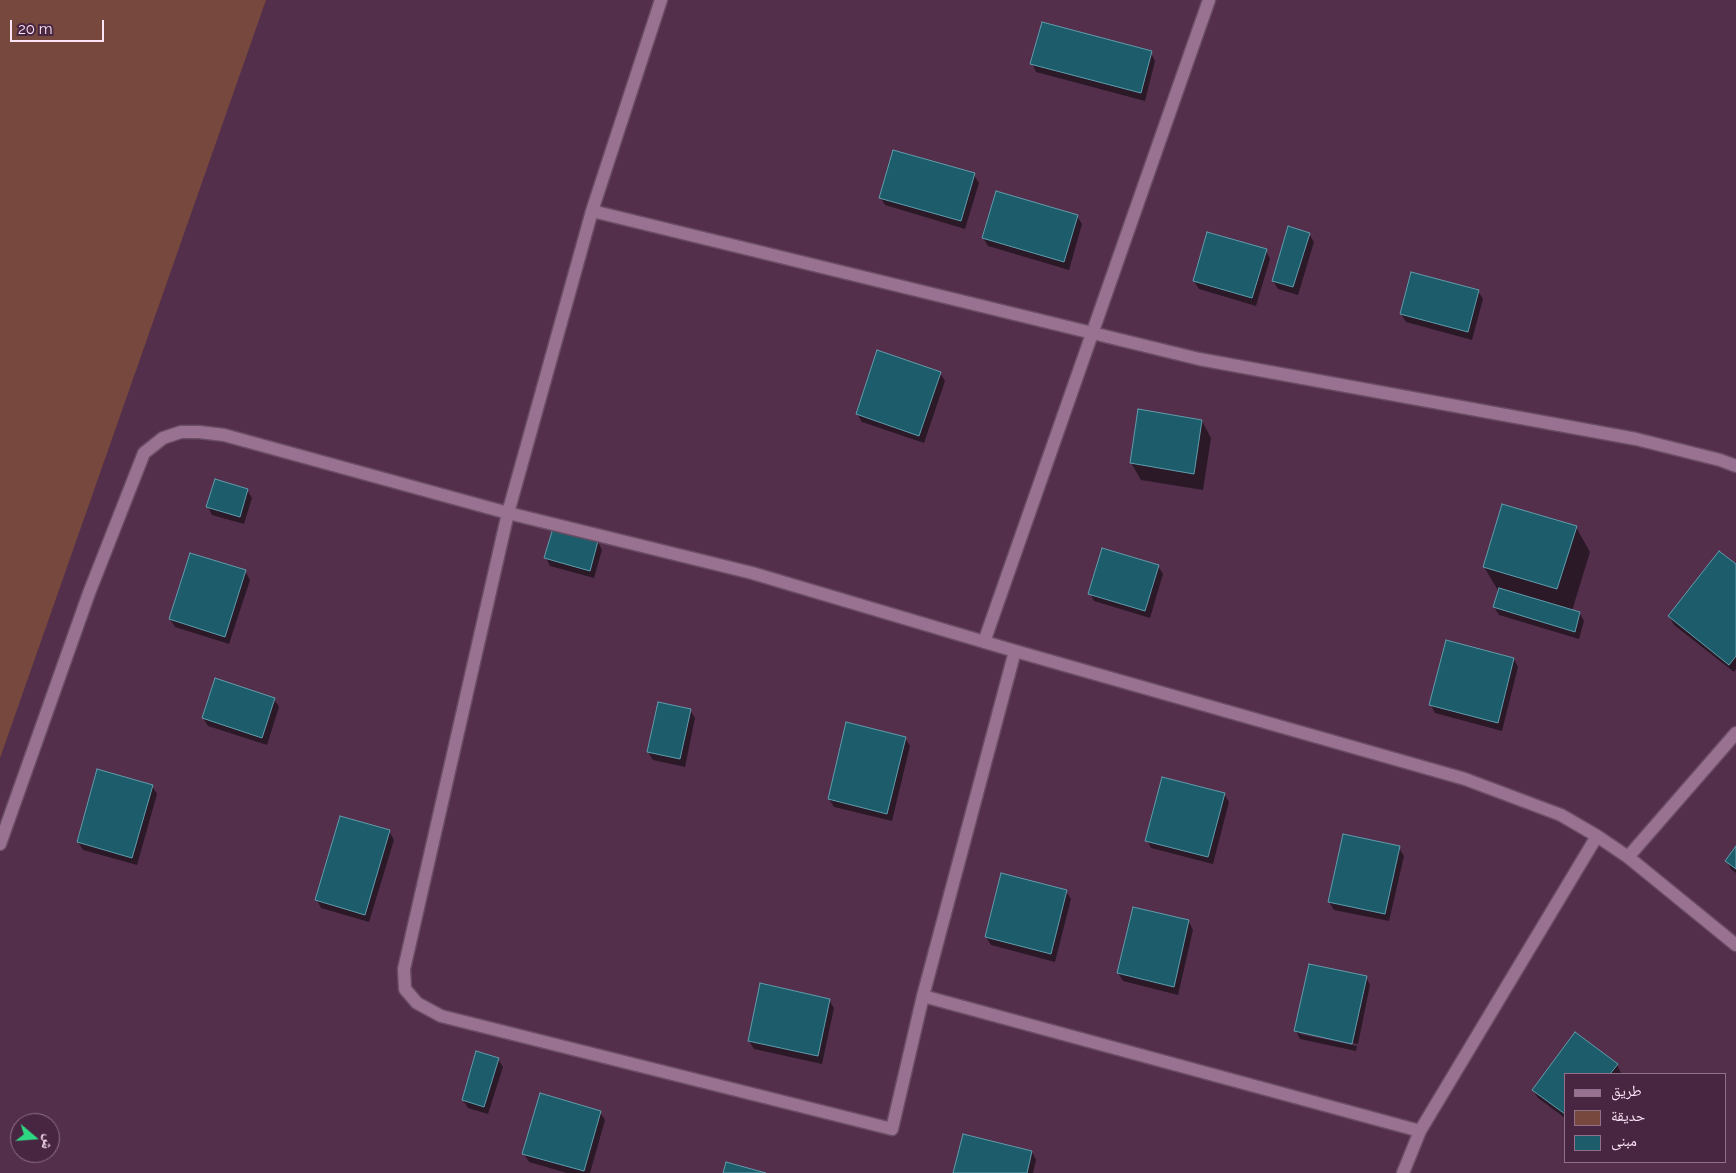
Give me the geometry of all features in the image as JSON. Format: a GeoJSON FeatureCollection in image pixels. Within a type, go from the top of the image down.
{"type":"FeatureCollection","features":[{"type":"Feature","properties":{"kind":"street"},"geometry":{"type":"LineString","coordinates":[[661,0],[592,210],[508,512],[404,969],[405,989],[417,1003],[441,1016],[892,1129],[923,996],[1014,650]]}},
{"type":"Feature","properties":{"kind":"street"},"geometry":{"type":"LineString","coordinates":[[984,642],[1209,0]]}},
{"type":"Feature","properties":{"kind":"street"},"geometry":{"type":"LineString","coordinates":[[592,210],[1199,359],[1636,439],[1736,466]]}},
{"type":"Feature","properties":{"kind":"street"},"geometry":{"type":"LineString","coordinates":[[0,844],[90,593],[144,453],[163,438],[181,432],[199,432],[224,435],[508,512],[752,573],[984,642],[1465,779],[1561,815],[1597,836],[1628,858],[1736,945]]}},
{"type":"Feature","properties":{"kind":"street"},"geometry":{"type":"LineString","coordinates":[[1628,858],[1736,733]]}},
{"type":"Feature","properties":{"kind":"street"},"geometry":{"type":"LineString","coordinates":[[1403,1173],[1420,1131],[1597,836]]}},
{"type":"Feature","properties":{"kind":"street"},"geometry":{"type":"LineString","coordinates":[[923,996],[1420,1131]]}},
{"type":"Feature","properties":{"kind":"green space"},"geometry":{"type":"Polygon","coordinates":[[[0,0],[266,0],[0,758],[0,0]]]}},
{"type":"Feature","properties":{"kind":"building"},"geometry":{"type":"Polygon","coordinates":[[[1042,22],[1152,51],[1141,93],[1030,64],[1042,22]]]}},
{"type":"Feature","properties":{"kind":"building"},"geometry":{"type":"Polygon","coordinates":[[[893,150],[975,173],[961,221],[879,198],[893,150]]]}},
{"type":"Feature","properties":{"kind":"building"},"geometry":{"type":"Polygon","coordinates":[[[996,191],[1078,215],[1064,262],[982,238],[996,191]]]}},
{"type":"Feature","properties":{"kind":"building"},"geometry":{"type":"Polygon","coordinates":[[[1288,226],[1310,233],[1293,287],[1272,281],[1288,226]]]}},
{"type":"Feature","properties":{"kind":"building"},"geometry":{"type":"Polygon","coordinates":[[[1207,232],[1267,249],[1252,298],[1193,281],[1207,232]]]}},
{"type":"Feature","properties":{"kind":"building"},"geometry":{"type":"Polygon","coordinates":[[[1411,272],[1479,290],[1468,332],[1400,314],[1411,272]]]}},
{"type":"Feature","properties":{"kind":"building"},"geometry":{"type":"Polygon","coordinates":[[[877,350],[941,372],[919,436],[856,414],[877,350]]]}},
{"type":"Feature","properties":{"kind":"building"},"geometry":{"type":"Polygon","coordinates":[[[1138,409],[1202,420],[1194,474],[1130,463],[1138,409]]]}},
{"type":"Feature","properties":{"kind":"building"},"geometry":{"type":"Polygon","coordinates":[[[215,479],[248,489],[240,517],[206,507],[215,479]]]}},
{"type":"Feature","properties":{"kind":"building"},"geometry":{"type":"Polygon","coordinates":[[[1502,504],[1577,526],[1557,589],[1483,567],[1502,504]]]}},
{"type":"Feature","properties":{"kind":"building"},"geometry":{"type":"Polygon","coordinates":[[[553,528],[598,541],[590,571],[544,558],[553,528]]]}},
{"type":"Feature","properties":{"kind":"building"},"geometry":{"type":"Polygon","coordinates":[[[1102,548],[1159,565],[1145,611],[1088,594],[1102,548]]]}},
{"type":"Feature","properties":{"kind":"building"},"geometry":{"type":"Polygon","coordinates":[[[1719,551],[1736,564],[1736,656],[1729,665],[1668,616],[1719,551]]]}},
{"type":"Feature","properties":{"kind":"building"},"geometry":{"type":"Polygon","coordinates":[[[190,553],[246,570],[225,637],[169,619],[190,553]]]}},
{"type":"Feature","properties":{"kind":"building"},"geometry":{"type":"Polygon","coordinates":[[[1499,588],[1580,612],[1575,632],[1493,607],[1499,588]]]}},
{"type":"Feature","properties":{"kind":"building"},"geometry":{"type":"Polygon","coordinates":[[[1446,640],[1514,658],[1498,723],[1429,705],[1446,640]]]}},
{"type":"Feature","properties":{"kind":"building"},"geometry":{"type":"Polygon","coordinates":[[[215,678],[275,698],[262,738],[202,718],[215,678]]]}},
{"type":"Feature","properties":{"kind":"building"},"geometry":{"type":"Polygon","coordinates":[[[658,702],[691,709],[680,759],[647,752],[658,702]]]}},
{"type":"Feature","properties":{"kind":"building"},"geometry":{"type":"Polygon","coordinates":[[[846,722],[906,737],[887,814],[828,799],[846,722]]]}},
{"type":"Feature","properties":{"kind":"building"},"geometry":{"type":"Polygon","coordinates":[[[97,769],[153,785],[132,858],[77,842],[97,769]]]}},
{"type":"Feature","properties":{"kind":"building"},"geometry":{"type":"Polygon","coordinates":[[[1162,777],[1225,793],[1208,857],[1145,841],[1162,777]]]}},
{"type":"Feature","properties":{"kind":"building"},"geometry":{"type":"Polygon","coordinates":[[[340,816],[390,830],[365,915],[315,900],[340,816]]]}},
{"type":"Feature","properties":{"kind":"building"},"geometry":{"type":"Polygon","coordinates":[[[1343,834],[1400,846],[1385,914],[1328,902],[1343,834]]]}},
{"type":"Feature","properties":{"kind":"building"},"geometry":{"type":"Polygon","coordinates":[[[1736,846],[1736,869],[1725,861],[1736,846]]]}},
{"type":"Feature","properties":{"kind":"building"},"geometry":{"type":"Polygon","coordinates":[[[1001,873],[1067,890],[1051,954],[985,937],[1001,873]]]}},
{"type":"Feature","properties":{"kind":"building"},"geometry":{"type":"Polygon","coordinates":[[[1133,907],[1189,920],[1174,987],[1117,973],[1133,907]]]}},
{"type":"Feature","properties":{"kind":"building"},"geometry":{"type":"Polygon","coordinates":[[[1309,964],[1367,976],[1352,1044],[1294,1031],[1309,964]]]}},
{"type":"Feature","properties":{"kind":"building"},"geometry":{"type":"Polygon","coordinates":[[[760,983],[830,999],[818,1056],[748,1041],[760,983]]]}},
{"type":"Feature","properties":{"kind":"building"},"geometry":{"type":"Polygon","coordinates":[[[1575,1032],[1618,1064],[1611,1073],[1564,1073],[1564,1113],[1532,1090],[1575,1032]]]}},
{"type":"Feature","properties":{"kind":"building"},"geometry":{"type":"Polygon","coordinates":[[[476,1051],[499,1058],[484,1107],[462,1100],[476,1051]]]}},
{"type":"Feature","properties":{"kind":"building"},"geometry":{"type":"Polygon","coordinates":[[[540,1093],[601,1111],[584,1171],[522,1154],[540,1093]]]}},
{"type":"Feature","properties":{"kind":"building"},"geometry":{"type":"Polygon","coordinates":[[[963,1134],[1032,1151],[1027,1173],[953,1173],[963,1134]]]}},
{"type":"Feature","properties":{"kind":"building"},"geometry":{"type":"Polygon","coordinates":[[[726,1162],[766,1173],[723,1173],[726,1162]]]}}]}
